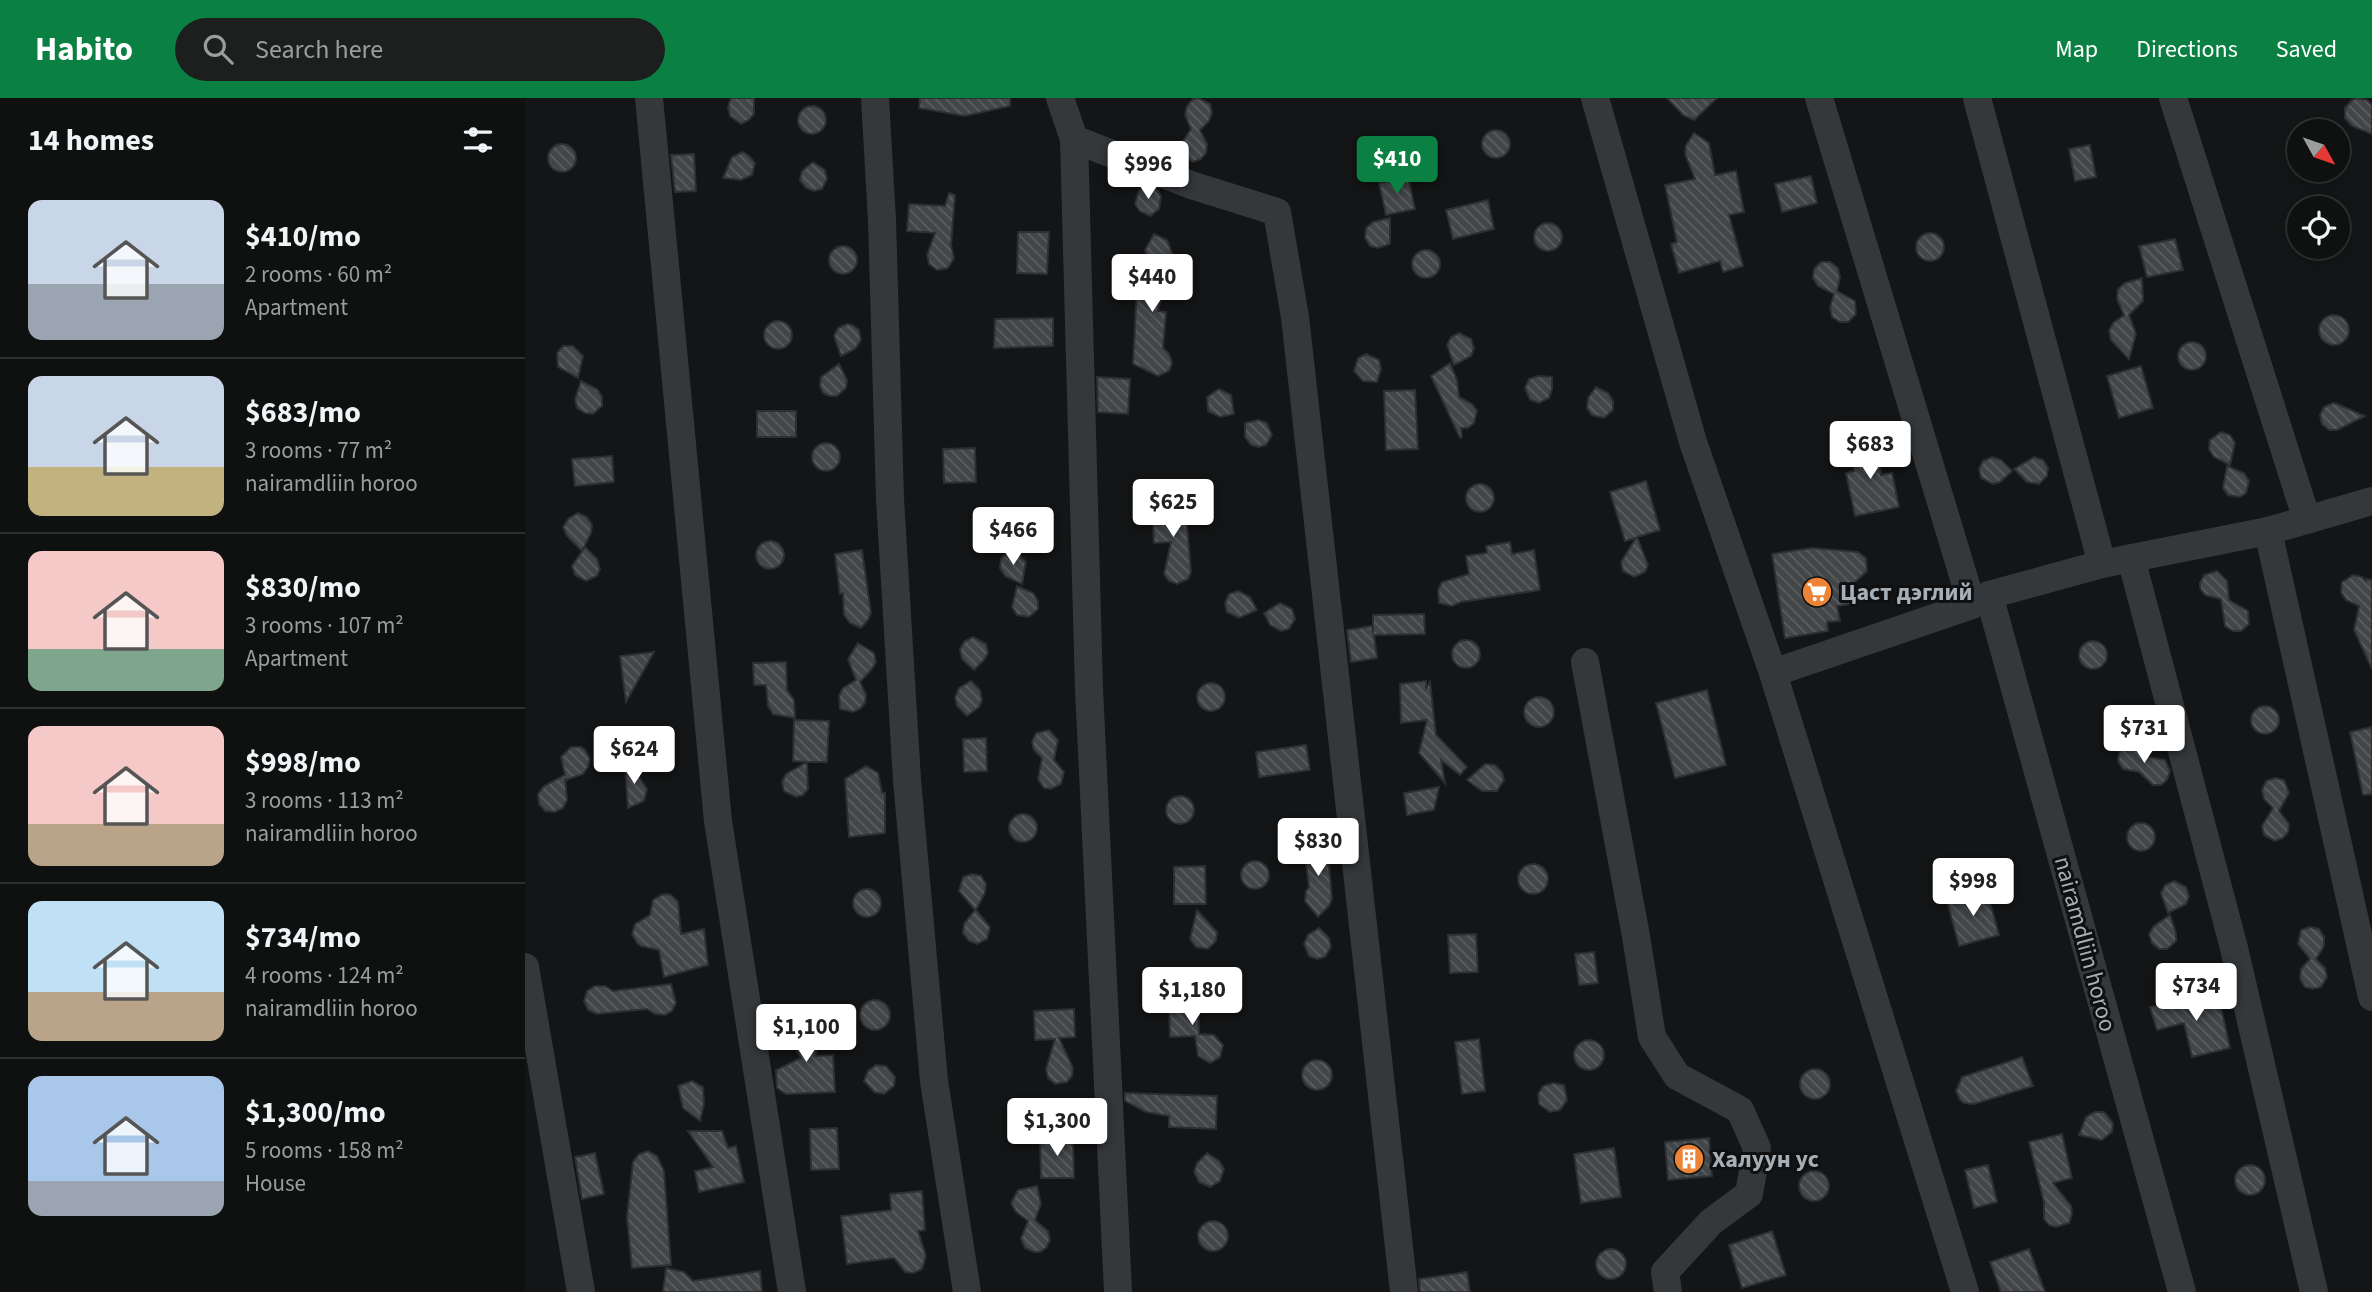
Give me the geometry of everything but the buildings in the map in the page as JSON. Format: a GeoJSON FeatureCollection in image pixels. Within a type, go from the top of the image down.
{"type":"FeatureCollection","features":[{"type":"Feature","properties":{"kind":"street"},"geometry":{"type":"LineString","coordinates":[[649,98],[718,821],[792,1292]]}},
{"type":"Feature","properties":{"kind":"street"},"geometry":{"type":"LineString","coordinates":[[875,98],[883,220],[890,499],[907,780],[934,1081],[967,1292]]}},
{"type":"Feature","properties":{"kind":"street"},"geometry":{"type":"LineString","coordinates":[[1060,98],[1074,139],[1089,689],[1118,1292]]}},
{"type":"Feature","properties":{"kind":"street"},"geometry":{"type":"LineString","coordinates":[[1595,98],[1693,442],[1773,673],[1965,1292]]}},
{"type":"Feature","properties":{"kind":"street","name":"nairamdliin horoo"},"geometry":{"type":"LineString","coordinates":[[1819,98],[1981,600],[2182,1292]]}},
{"type":"Feature","properties":{"kind":"street"},"geometry":{"type":"LineString","coordinates":[[1977,98],[2102,564]]}},
{"type":"Feature","properties":{"kind":"street"},"geometry":{"type":"LineString","coordinates":[[2173,98],[2307,520]]}},
{"type":"Feature","properties":{"kind":"street"},"geometry":{"type":"LineString","coordinates":[[1074,139],[1191,185],[1277,212],[1295,317],[1404,1292]]}},
{"type":"Feature","properties":{"kind":"street"},"geometry":{"type":"LineString","coordinates":[[1773,673],[1981,600],[2102,564],[2268,531],[2372,501]]}},
{"type":"Feature","properties":{"kind":"street"},"geometry":{"type":"LineString","coordinates":[[2268,531],[2372,997]]}},
{"type":"Feature","properties":{"kind":"street"},"geometry":{"type":"LineString","coordinates":[[2131,558],[2234,948],[2314,1292]]}},
{"type":"Feature","properties":{"kind":"street"},"geometry":{"type":"LineString","coordinates":[[1584,662],[1634,923],[1652,1037],[1677,1076],[1740,1110],[1758,1148],[1749,1194],[1711,1223],[1665,1272],[1668,1292]]}},
{"type":"Feature","properties":{"kind":"street"},"geometry":{"type":"LineString","coordinates":[[525,967],[581,1292]]}},
{"type":"Feature","properties":{"kind":"place","name":"Цаст дэглий"},"geometry":{"type":"Point","coordinates":[1817,592]}},
{"type":"Feature","properties":{"kind":"place","name":"Халуун ус"},"geometry":{"type":"Point","coordinates":[1689,1159]}}]}
